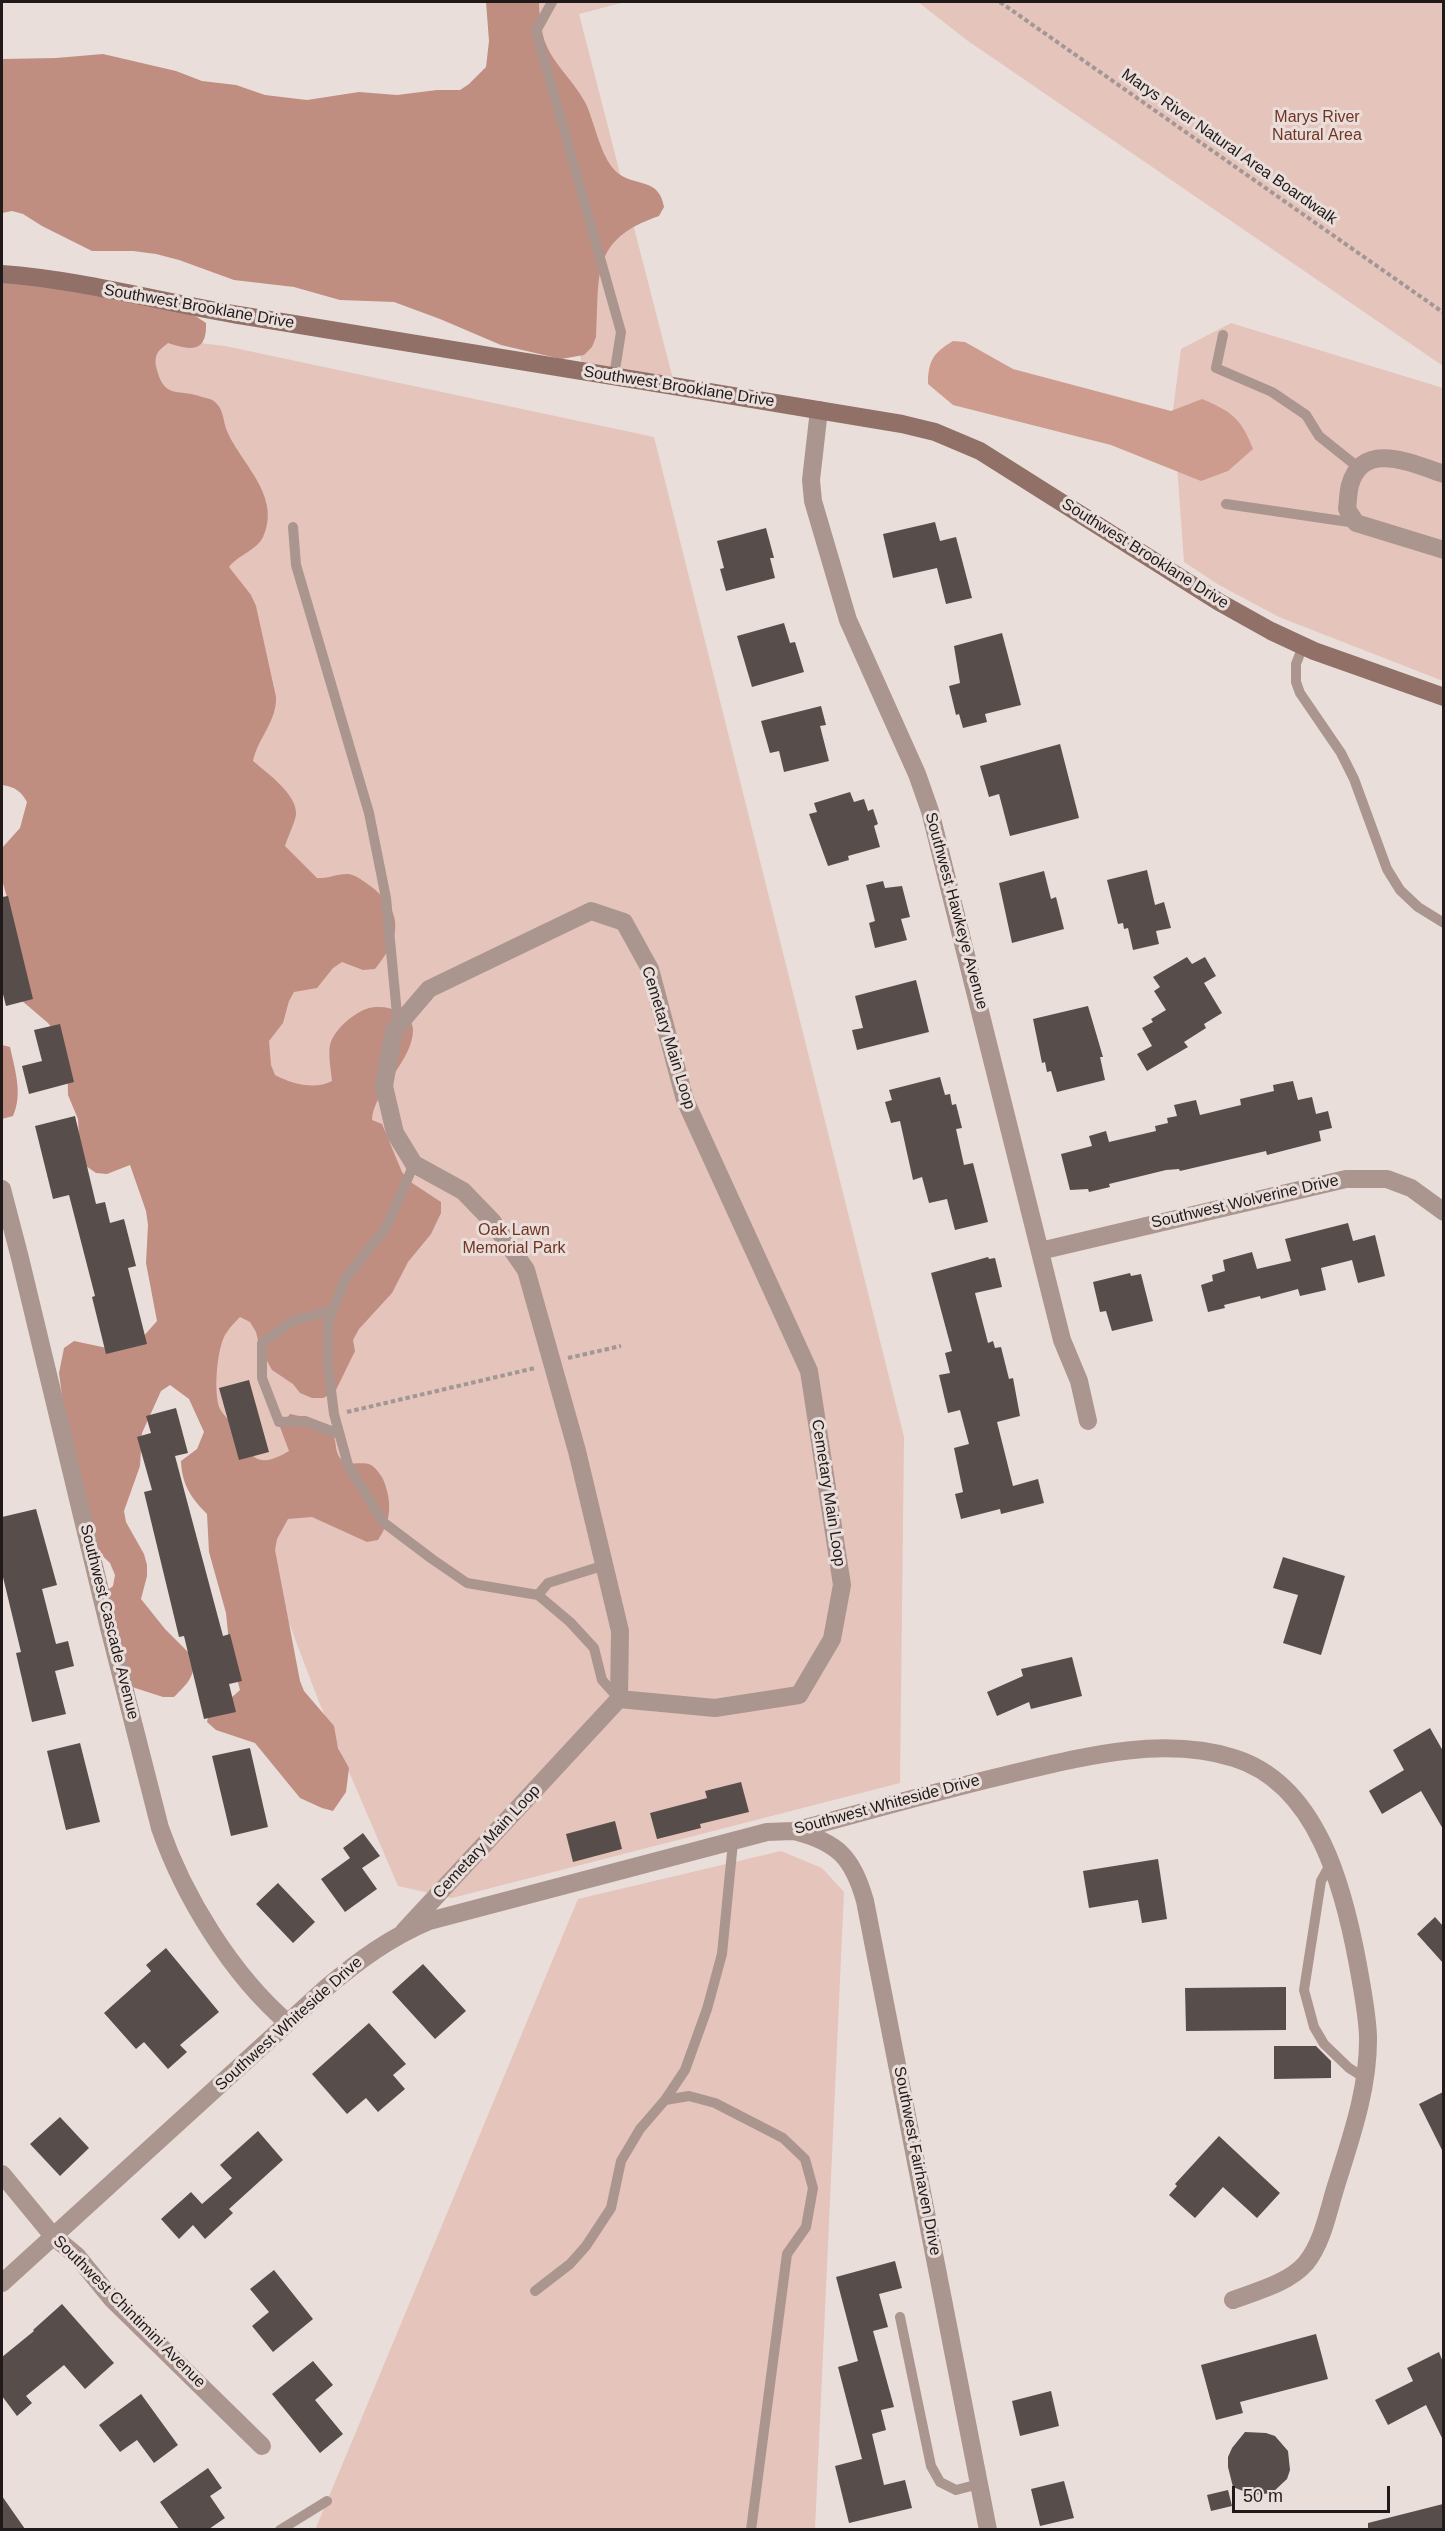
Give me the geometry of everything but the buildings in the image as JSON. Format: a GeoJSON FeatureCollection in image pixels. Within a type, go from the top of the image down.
{"type":"FeatureCollection","features":[{"type":"Feature","properties":{"kind":"street","name":"Southwest Brooklane Drive"},"geometry":{"type":"LineString","coordinates":[[2,274],[43,277],[242,315],[902,424],[934,432],[980,451],[1219,602],[1303,646],[1443,697]]}},
{"type":"Feature","properties":{"kind":"street","name":"Southwest Hawkeye Avenue"},"geometry":{"type":"LineString","coordinates":[[819,410],[811,480],[813,501],[848,620],[930,810],[1062,1340],[1079,1381],[1088,1421]]}},
{"type":"Feature","properties":{"kind":"street"},"geometry":{"type":"LineString","coordinates":[[1443,474],[1393,457],[1369,460],[1359,468],[1350,484],[1347,509],[1356,523],[1443,549]]}},
{"type":"Feature","properties":{"kind":"street","name":"Cemetary Main Loop"},"geometry":{"type":"LineString","coordinates":[[404,1932],[619,1699],[621,1631],[577,1451],[526,1270],[492,1221],[463,1191],[414,1164],[395,1133],[384,1086],[394,1030],[429,989],[591,910],[624,922],[650,969],[685,1100],[809,1371],[842,1585],[832,1640],[799,1695],[715,1708],[619,1699]]}},
{"type":"Feature","properties":{"kind":"street","name":"Southwest Wolverine Drive"},"geometry":{"type":"LineString","coordinates":[[1040,1251],[1346,1179],[1386,1179],[1411,1188],[1443,1212]]}},
{"type":"Feature","properties":{"kind":"street","name":"Southwest Cascade Avenue"},"geometry":{"type":"LineString","coordinates":[[2,1189],[160,1828],[171,1858],[192,1899],[223,1948],[257,1993],[288,2023]]}},
{"type":"Feature","properties":{"kind":"street","name":"Southwest Whiteside Drive"},"geometry":{"type":"LineString","coordinates":[[2,2283],[369,1952],[404,1932],[429,1921],[767,1832],[793,1831],[954,1787],[1108,1752],[1199,1750],[1245,1762],[1278,1783],[1310,1822],[1331,1862],[1352,1937],[1366,2009],[1368,2037],[1365,2078],[1351,2135],[1317,2247],[1304,2265],[1287,2278],[1233,2300]]}},
{"type":"Feature","properties":{"kind":"street","name":"Southwest Fairhaven Drive"},"geometry":{"type":"LineString","coordinates":[[793,1831],[817,1837],[832,1844],[846,1858],[859,1879],[918,2162],[988,2529]]}},
{"type":"Feature","properties":{"kind":"street","name":"Southwest Chintimini Avenue"},"geometry":{"type":"LineString","coordinates":[[2,2174],[53,2236],[77,2256],[112,2299],[262,2446]]}},
{"type":"Feature","properties":{"kind":"lane"},"geometry":{"type":"LineString","coordinates":[[552,2],[536,32],[621,332],[614,376]]}},
{"type":"Feature","properties":{"kind":"lane"},"geometry":{"type":"LineString","coordinates":[[1223,335],[1216,368],[1272,392],[1306,415],[1319,436],[1359,468]]}},
{"type":"Feature","properties":{"kind":"lane"},"geometry":{"type":"LineString","coordinates":[[1226,504],[1356,523]]}},
{"type":"Feature","properties":{"kind":"lane"},"geometry":{"type":"LineString","coordinates":[[293,527],[296,565],[369,813],[386,898],[398,1025]]}},
{"type":"Feature","properties":{"kind":"lane"},"geometry":{"type":"LineString","coordinates":[[1303,646],[1296,664],[1296,682],[1300,693],[1341,753],[1354,779],[1387,869],[1400,891],[1418,907],[1443,923]]}},
{"type":"Feature","properties":{"kind":"lane"},"geometry":{"type":"LineString","coordinates":[[414,1164],[387,1226],[346,1278],[328,1322],[328,1366],[334,1414],[348,1465],[383,1522],[467,1583],[538,1596],[570,1622],[594,1648],[602,1680],[619,1699]]}},
{"type":"Feature","properties":{"kind":"lane"},"geometry":{"type":"LineString","coordinates":[[332,1310],[293,1321],[262,1343],[262,1378],[279,1422],[305,1421],[339,1434]]}},
{"type":"Feature","properties":{"kind":"lane"},"geometry":{"type":"LineString","coordinates":[[538,1596],[548,1583],[605,1565]]}},
{"type":"Feature","properties":{"kind":"lane"},"geometry":{"type":"LineString","coordinates":[[535,2291],[570,2264],[586,2246],[611,2208],[621,2161],[640,2129],[665,2100],[685,2070],[707,2009],[722,1954],[733,1842]]}},
{"type":"Feature","properties":{"kind":"lane"},"geometry":{"type":"LineString","coordinates":[[1331,1862],[1321,1881],[1304,1990],[1314,2027],[1324,2044],[1349,2068],[1365,2078]]}},
{"type":"Feature","properties":{"kind":"lane"},"geometry":{"type":"LineString","coordinates":[[665,2100],[689,2096],[715,2103],[783,2138],[805,2159],[813,2188],[806,2227],[787,2254],[751,2529]]}},
{"type":"Feature","properties":{"kind":"lane"},"geometry":{"type":"LineString","coordinates":[[900,2317],[931,2466],[940,2482],[956,2490],[979,2484]]}},
{"type":"Feature","properties":{"kind":"lane"},"geometry":{"type":"LineString","coordinates":[[280,2529],[327,2501]]}},
{"type":"Feature","properties":{"kind":"path","name":"Marys River Natural Area Boardwalk"},"geometry":{"type":"LineString","coordinates":[[1000,2],[1443,313]]}},
{"type":"Feature","properties":{"kind":"path"},"geometry":{"type":"LineString","coordinates":[[334,1414],[621,1346]]}},
{"type":"Feature","properties":{"kind":"green space"},"geometry":{"type":"Polygon","coordinates":[[[501,2],[625,2],[579,14],[675,387],[582,364],[501,2]]]}},
{"type":"Feature","properties":{"kind":"green space","name":"Marys River Natural Area"},"geometry":{"type":"Polygon","coordinates":[[[918,2],[1443,2],[1443,366],[968,41],[918,2]]]}},
{"type":"Feature","properties":{"kind":"green space","name":"Oak Lawn Memorial Park"},"geometry":{"type":"Polygon","coordinates":[[[2,304],[158,338],[225,346],[654,437],[904,1437],[900,1783],[452,1898],[398,1886],[319,1702],[278,1594],[198,1339],[2,304]]]}},
{"type":"Feature","properties":{"kind":"green space"},"geometry":{"type":"Polygon","coordinates":[[[1231,323],[1443,388],[1443,681],[1279,617],[1219,585],[1184,562],[1173,410],[1181,349],[1231,323]]]}},
{"type":"Feature","properties":{"kind":"green space"},"geometry":{"type":"Polygon","coordinates":[[[781,1851],[822,1868],[844,1892],[815,2529],[315,2530],[578,1899],[781,1851]]]}},
{"type":"Feature","properties":{"kind":"shaded area"},"geometry":{"type":"Polygon","coordinates":[[[486,2],[539,2],[540,22],[545,42],[553,58],[586,104],[608,160],[619,174],[647,184],[658,191],[664,207],[659,216],[620,236],[609,248],[599,278],[596,337],[592,347],[584,355],[561,359],[501,345],[394,302],[340,300],[294,287],[234,280],[156,254],[133,251],[92,251],[23,214],[12,211],[2,213],[2,59],[103,54],[176,71],[202,81],[236,85],[265,95],[307,100],[359,92],[397,95],[437,90],[460,90],[486,67],[489,41],[486,2]]]}},
{"type":"Feature","properties":{"kind":"shaded area"},"geometry":{"type":"Polygon","coordinates":[[[2,274],[174,308],[206,323],[206,333],[200,345],[190,348],[168,343],[157,354],[155,361],[160,379],[168,389],[194,394],[214,401],[218,405],[233,443],[264,494],[267,522],[263,537],[229,567],[251,595],[256,606],[276,697],[274,714],[253,761],[287,792],[295,807],[295,819],[285,846],[317,878],[341,874],[356,876],[384,898],[394,918],[394,938],[375,969],[363,970],[342,962],[333,968],[317,988],[294,992],[283,1023],[269,1041],[271,1065],[275,1075],[289,1081],[304,1085],[325,1084],[332,1081],[330,1045],[340,1027],[369,1008],[389,1008],[403,1013],[413,1029],[412,1041],[401,1064],[379,1098],[372,1120],[382,1124],[402,1172],[409,1181],[441,1202],[441,1213],[431,1234],[408,1262],[392,1293],[359,1329],[353,1340],[355,1351],[335,1392],[323,1398],[312,1398],[300,1393],[293,1384],[272,1370],[250,1322],[240,1317],[228,1330],[222,1342],[217,1372],[220,1409],[242,1433],[250,1453],[255,1457],[260,1460],[271,1459],[289,1451],[280,1427],[290,1414],[301,1416],[328,1428],[334,1436],[338,1455],[350,1463],[371,1465],[381,1475],[386,1487],[389,1503],[388,1518],[378,1540],[367,1542],[312,1517],[288,1519],[277,1539],[275,1550],[300,1681],[304,1691],[334,1726],[338,1748],[349,1768],[346,1792],[333,1811],[300,1798],[255,1743],[216,1730],[207,1722],[210,1709],[231,1698],[240,1690],[230,1653],[226,1613],[209,1552],[207,1514],[188,1490],[183,1477],[181,1461],[197,1449],[204,1432],[189,1399],[170,1385],[161,1391],[142,1433],[140,1466],[124,1511],[126,1522],[144,1554],[147,1565],[147,1576],[141,1599],[165,1629],[194,1658],[189,1680],[174,1697],[163,1697],[129,1686],[104,1593],[113,1586],[115,1575],[110,1563],[93,1547],[66,1426],[59,1373],[64,1348],[74,1341],[107,1348],[141,1339],[157,1321],[146,1263],[148,1225],[146,1211],[130,1165],[107,1174],[96,1173],[86,1166],[80,1156],[78,1119],[68,1095],[67,1054],[63,1042],[48,1023],[21,1000],[12,978],[2,965],[2,909],[9,904],[2,880],[2,848],[20,828],[27,802],[17,790],[2,785],[2,274]]]}},
{"type":"Feature","properties":{"kind":"shaded area"},"geometry":{"type":"Polygon","coordinates":[[[953,341],[965,342],[1013,369],[1171,411],[1202,399],[1234,417],[1240,423],[1253,449],[1228,471],[1201,481],[1111,445],[953,405],[928,384],[929,369],[933,358],[953,341]]]}},
{"type":"Feature","properties":{"kind":"shaded area"},"geometry":{"type":"Polygon","coordinates":[[[2,1045],[10,1047],[18,1091],[13,1116],[2,1119],[2,1045]]]}}]}
